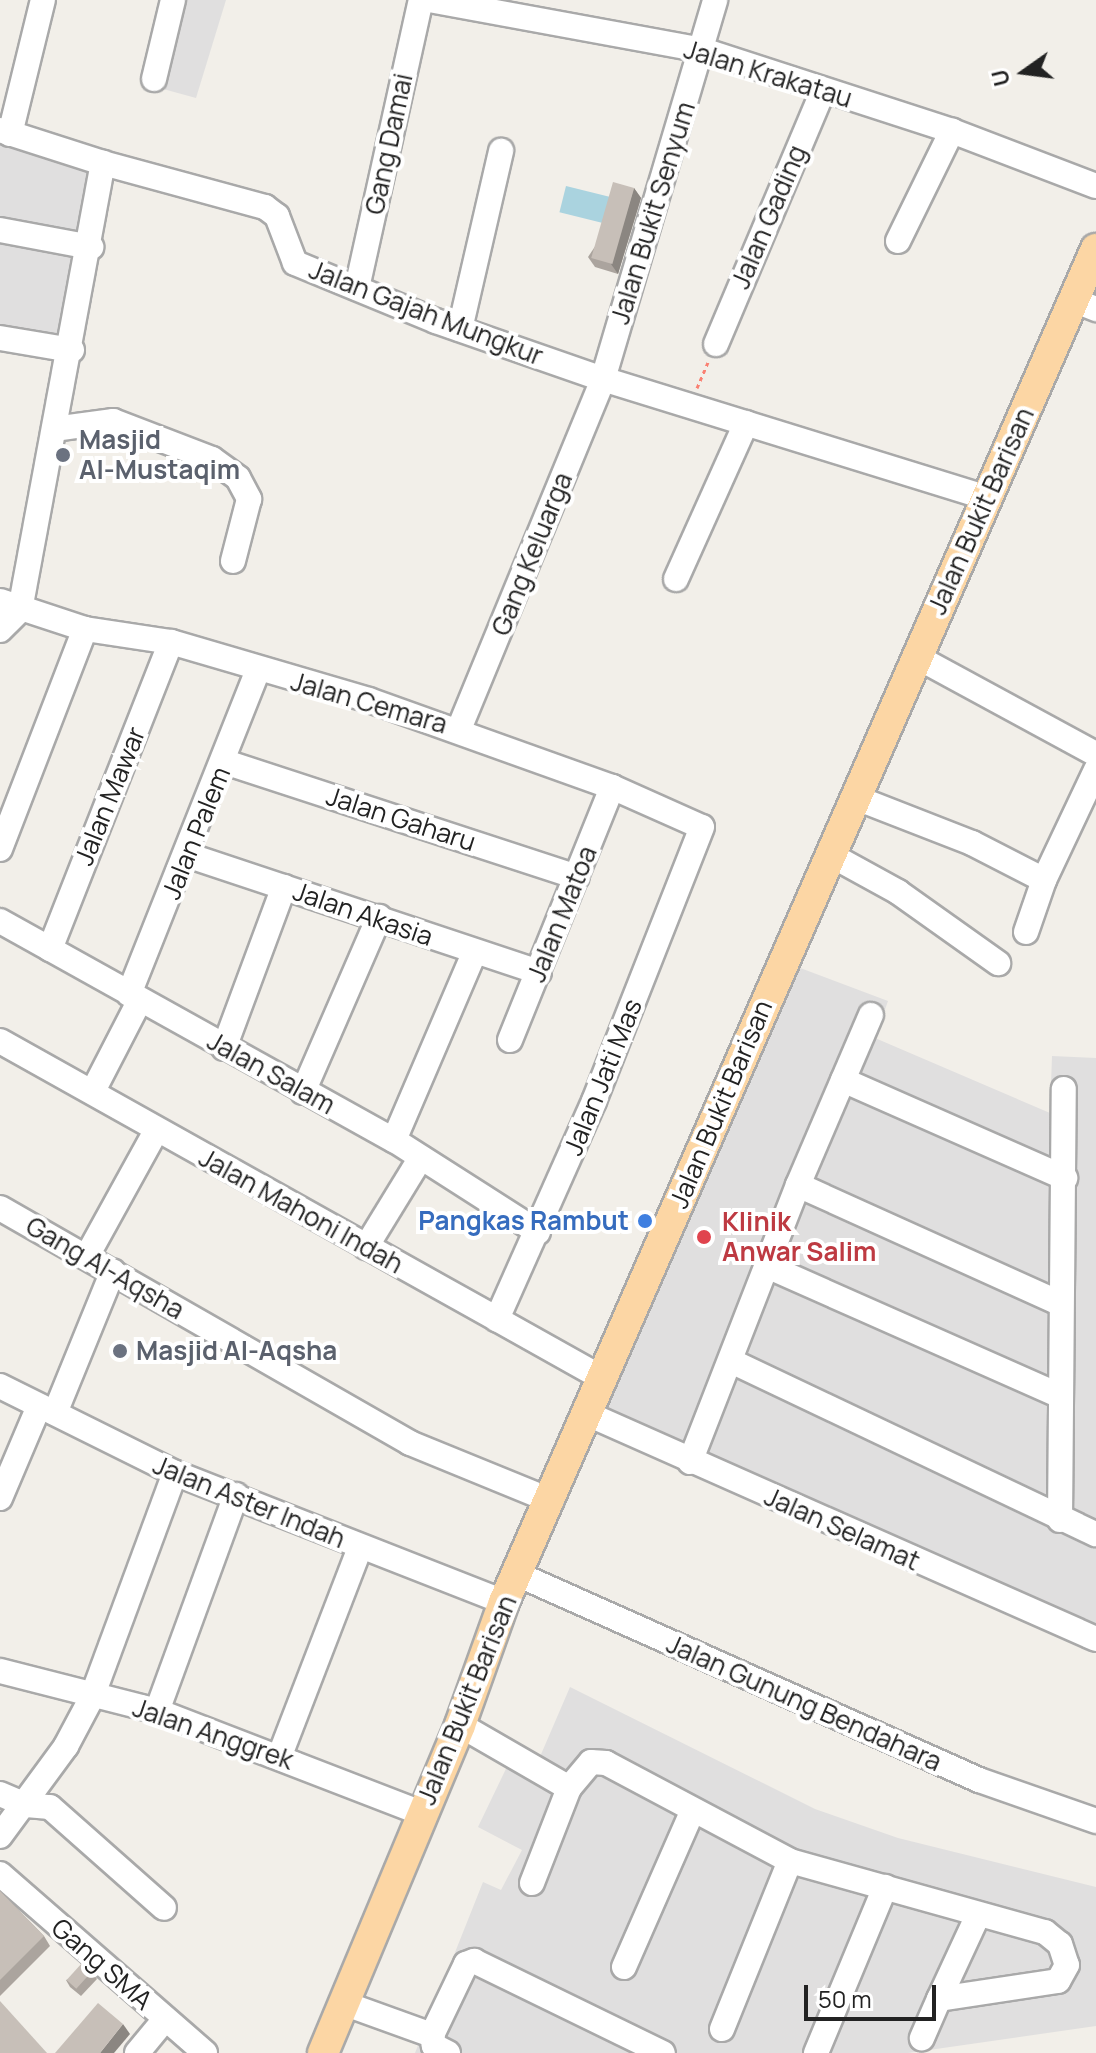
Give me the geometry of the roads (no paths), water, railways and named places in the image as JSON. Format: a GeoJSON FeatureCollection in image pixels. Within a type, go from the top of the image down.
{"type":"FeatureCollection","features":[{"type":"Feature","properties":{"kind":"main road","name":"Jalan Bukit Barisan"},"geometry":{"type":"LineString","coordinates":[[323,2053],[460,1725],[504,1602],[590,1415],[829,854],[985,497],[1086,305],[1096,249]]}},
{"type":"Feature","properties":{"kind":"street"},"geometry":{"type":"LineString","coordinates":[[0,630],[10,605],[72,350],[103,163],[5,132],[43,0]]}},
{"type":"Feature","properties":{"kind":"street"},"geometry":{"type":"LineString","coordinates":[[154,79],[173,0]]}},
{"type":"Feature","properties":{"kind":"street","name":"Gang Damai"},"geometry":{"type":"LineString","coordinates":[[357,288],[421,0]]}},
{"type":"Feature","properties":{"kind":"street","name":"Jalan Krakatau"},"geometry":{"type":"LineString","coordinates":[[430,0],[543,8],[703,50],[952,131],[1096,186]]}},
{"type":"Feature","properties":{"kind":"street","name":"Jalan Bukit Senyum"},"geometry":{"type":"LineString","coordinates":[[603,379],[703,50],[715,0]]}},
{"type":"Feature","properties":{"kind":"street","name":"Jalan Gading"},"geometry":{"type":"LineString","coordinates":[[716,344],[823,91]]}},
{"type":"Feature","properties":{"kind":"street"},"geometry":{"type":"LineString","coordinates":[[898,241],[952,131]]}},
{"type":"Feature","properties":{"kind":"street"},"geometry":{"type":"LineString","coordinates":[[460,329],[501,151]]}},
{"type":"Feature","properties":{"kind":"street","name":"Jalan Gajah Mungkur"},"geometry":{"type":"LineString","coordinates":[[103,163],[199,185],[271,210],[295,263],[460,329],[603,379],[691,403],[985,497]]}},
{"type":"Feature","properties":{"kind":"street"},"geometry":{"type":"LineString","coordinates":[[0,230],[91,247]]}},
{"type":"Feature","properties":{"kind":"street"},"geometry":{"type":"LineString","coordinates":[[0,338],[72,350]]}},
{"type":"Feature","properties":{"kind":"street","name":"Gang Keluarga"},"geometry":{"type":"LineString","coordinates":[[459,729],[603,379]]}},
{"type":"Feature","properties":{"kind":"street"},"geometry":{"type":"LineString","coordinates":[[54,429],[113,421],[200,454],[238,478],[249,499],[233,561]]}},
{"type":"Feature","properties":{"kind":"street"},"geometry":{"type":"LineString","coordinates":[[676,579],[746,423]]}},
{"type":"Feature","properties":{"kind":"street","name":"Jalan Cemara"},"geometry":{"type":"LineString","coordinates":[[10,605],[85,629],[171,642],[459,729],[699,823],[702,833]]}},
{"type":"Feature","properties":{"kind":"street"},"geometry":{"type":"LineString","coordinates":[[0,849],[85,629]]}},
{"type":"Feature","properties":{"kind":"street","name":"Jalan Mawar"},"geometry":{"type":"LineString","coordinates":[[50,949],[171,642]]}},
{"type":"Feature","properties":{"kind":"street"},"geometry":{"type":"LineString","coordinates":[[917,657],[1096,754]]}},
{"type":"Feature","properties":{"kind":"street","name":"Jalan Palem"},"geometry":{"type":"LineString","coordinates":[[93,1091],[134,997],[258,670]]}},
{"type":"Feature","properties":{"kind":"street","name":"Jalan Gaharu"},"geometry":{"type":"LineString","coordinates":[[225,762],[577,877]]}},
{"type":"Feature","properties":{"kind":"street"},"geometry":{"type":"LineString","coordinates":[[1026,932],[1044,880],[1096,770]]}},
{"type":"Feature","properties":{"kind":"street","name":"Jalan Matoa"},"geometry":{"type":"LineString","coordinates":[[510,1040],[612,787]]}},
{"type":"Feature","properties":{"kind":"street"},"geometry":{"type":"LineString","coordinates":[[854,797],[972,843],[1044,880]]}},
{"type":"Feature","properties":{"kind":"street","name":"Jalan Jati Mas"},"geometry":{"type":"LineString","coordinates":[[497,1319],[538,1232],[702,833]]}},
{"type":"Feature","properties":{"kind":"street"},"geometry":{"type":"LineString","coordinates":[[829,854],[898,892],[998,963]]}},
{"type":"Feature","properties":{"kind":"street","name":"Jalan Akasia"},"geometry":{"type":"LineString","coordinates":[[187,855],[379,917],[474,953],[539,972]]}},
{"type":"Feature","properties":{"kind":"street"},"geometry":{"type":"LineString","coordinates":[[224,1048],[284,887]]}},
{"type":"Feature","properties":{"kind":"street"},"geometry":{"type":"LineString","coordinates":[[303,1092],[379,917]]}},
{"type":"Feature","properties":{"kind":"street","name":"Jalan Salam"},"geometry":{"type":"LineString","coordinates":[[0,921],[394,1140],[538,1232]]}},
{"type":"Feature","properties":{"kind":"street"},"geometry":{"type":"LineString","coordinates":[[394,1140],[474,953]]}},
{"type":"Feature","properties":{"kind":"street"},"geometry":{"type":"LineString","coordinates":[[690,1462],[798,1185],[871,1015]]}},
{"type":"Feature","properties":{"kind":"street","name":"Jalan Mahoni Indah"},"geometry":{"type":"LineString","coordinates":[[0,1041],[604,1379]]}},
{"type":"Feature","properties":{"kind":"street"},"geometry":{"type":"LineString","coordinates":[[843,1080],[1065,1178]]}},
{"type":"Feature","properties":{"kind":"street"},"geometry":{"type":"LineString","coordinates":[[1060,1520],[1059,1303],[1065,1178],[1064,1089]]}},
{"type":"Feature","properties":{"kind":"street"},"geometry":{"type":"LineString","coordinates":[[87,1256],[156,1131]]}},
{"type":"Feature","properties":{"kind":"street"},"geometry":{"type":"LineString","coordinates":[[366,1247],[420,1159]]}},
{"type":"Feature","properties":{"kind":"street"},"geometry":{"type":"LineString","coordinates":[[798,1185],[1059,1303]]}},
{"type":"Feature","properties":{"kind":"street","name":"Gang Al-Aqsha"},"geometry":{"type":"LineString","coordinates":[[0,1208],[410,1443],[552,1501]]}},
{"type":"Feature","properties":{"kind":"street"},"geometry":{"type":"LineString","coordinates":[[767,1266],[1060,1396]]}},
{"type":"Feature","properties":{"kind":"street"},"geometry":{"type":"LineString","coordinates":[[0,1496],[47,1410],[113,1271]]}},
{"type":"Feature","properties":{"kind":"street"},"geometry":{"type":"LineString","coordinates":[[731,1361],[1060,1520],[1096,1534]]}},
{"type":"Feature","properties":{"kind":"street","name":"Jalan Aster Indah"},"geometry":{"type":"LineString","coordinates":[[0,1386],[175,1473],[504,1602]]}},
{"type":"Feature","properties":{"kind":"street","name":"Jalan Selamat"},"geometry":{"type":"LineString","coordinates":[[590,1415],[690,1462],[1096,1639]]}},
{"type":"Feature","properties":{"kind":"street"},"geometry":{"type":"LineString","coordinates":[[0,1836],[26,1805],[92,1697],[175,1473]]}},
{"type":"Feature","properties":{"kind":"street"},"geometry":{"type":"LineString","coordinates":[[157,1711],[236,1495]]}},
{"type":"Feature","properties":{"kind":"street"},"geometry":{"type":"LineString","coordinates":[[280,1755],[360,1548]]}},
{"type":"Feature","properties":{"kind":"street","name":"Jalan Gunung Bendahara"},"geometry":{"type":"LineString","coordinates":[[517,1574],[979,1780],[1096,1821]]}},
{"type":"Feature","properties":{"kind":"street","name":"Jalan Anggrek"},"geometry":{"type":"LineString","coordinates":[[0,1671],[92,1697],[157,1711],[280,1755],[422,1813]]}},
{"type":"Feature","properties":{"kind":"street"},"geometry":{"type":"LineString","coordinates":[[460,1725],[569,1788]]}},
{"type":"Feature","properties":{"kind":"street"},"geometry":{"type":"LineString","coordinates":[[532,1883],[569,1788],[591,1762],[606,1763],[692,1812],[790,1861],[1054,1937],[1064,1951],[1067,1971],[1050,1985],[939,1999]]}},
{"type":"Feature","properties":{"kind":"street"},"geometry":{"type":"LineString","coordinates":[[0,1794],[26,1805],[50,1807],[164,1908]]}},
{"type":"Feature","properties":{"kind":"street"},"geometry":{"type":"LineString","coordinates":[[624,1967],[692,1812]]}},
{"type":"Feature","properties":{"kind":"street"},"geometry":{"type":"LineString","coordinates":[[722,2029],[790,1861]]}},
{"type":"Feature","properties":{"kind":"street","name":"Gang SMA"},"geometry":{"type":"LineString","coordinates":[[0,1874],[205,2053]]}},
{"type":"Feature","properties":{"kind":"street"},"geometry":{"type":"LineString","coordinates":[[816,2053],[885,1887]]}},
{"type":"Feature","properties":{"kind":"street"},"geometry":{"type":"LineString","coordinates":[[922,2038],[977,1917]]}},
{"type":"Feature","properties":{"kind":"street"},"geometry":{"type":"LineString","coordinates":[[343,2003],[440,2044],[466,1964],[477,1961],[663,2053]]}},
{"type":"Feature","properties":{"kind":"street"},"geometry":{"type":"LineString","coordinates":[[137,2053],[165,2019]]}},
{"type":"Feature","properties":{"kind":"water"},"geometry":{"type":"Polygon","coordinates":[[[566,186],[618,199],[612,225],[559,212],[566,186]]]}},
{"type":"Feature","properties":{"kind":"place","name":"Masjid Al-Mustaqim"},"geometry":{"type":"Point","coordinates":[63,455]}},
{"type":"Feature","properties":{"kind":"place","name":"Pangkas Rambut"},"geometry":{"type":"Point","coordinates":[645,1221]}},
{"type":"Feature","properties":{"kind":"place","name":"Klinik Anwar Salim"},"geometry":{"type":"Point","coordinates":[704,1237]}},
{"type":"Feature","properties":{"kind":"place","name":"Masjid Al-Aqsha"},"geometry":{"type":"Point","coordinates":[120,1351]}}]}
